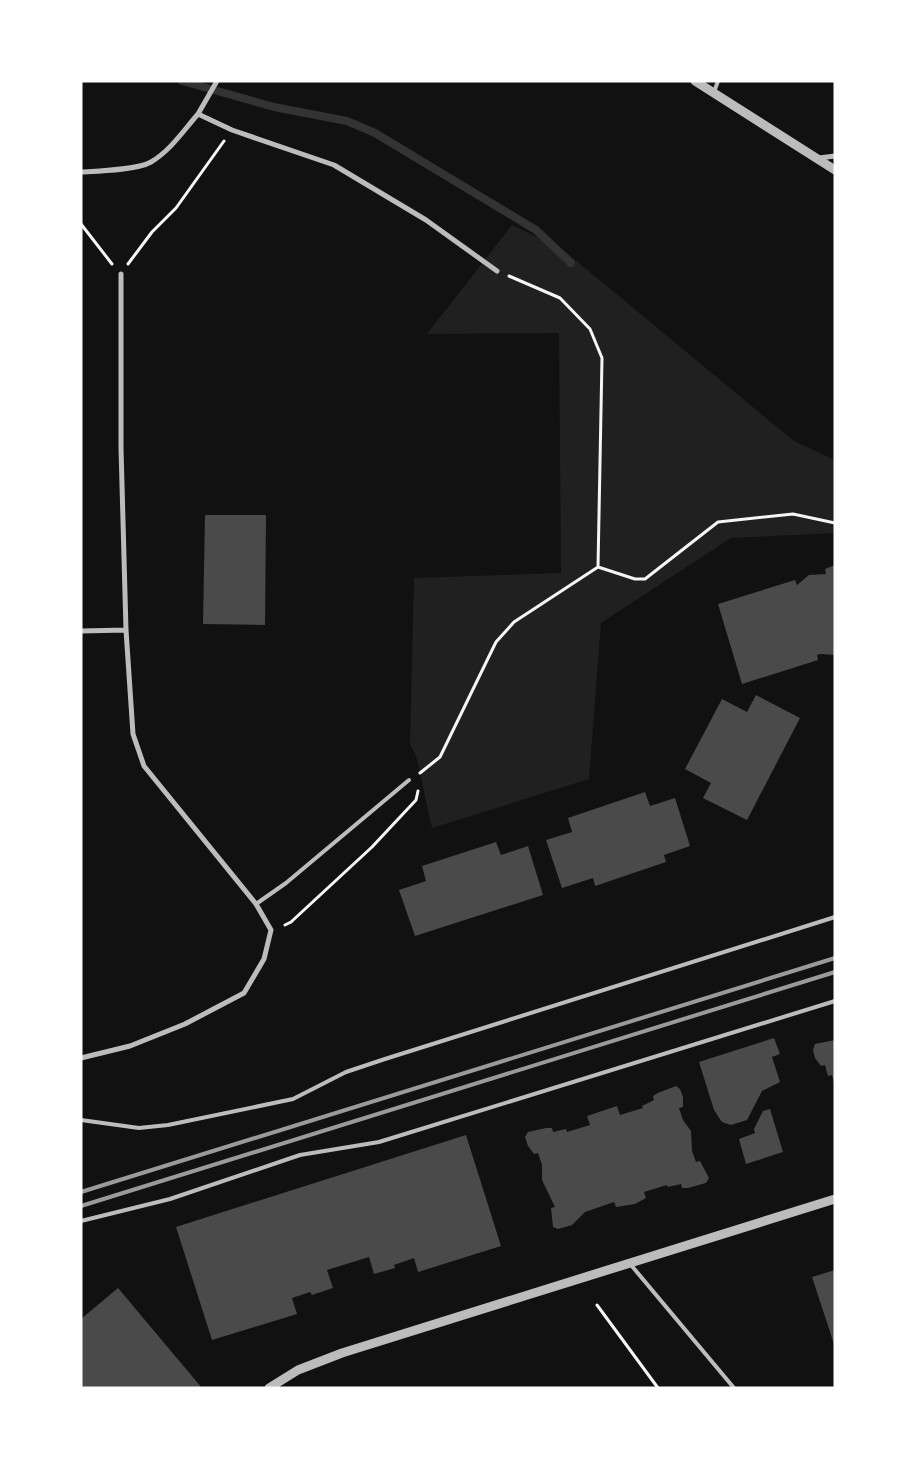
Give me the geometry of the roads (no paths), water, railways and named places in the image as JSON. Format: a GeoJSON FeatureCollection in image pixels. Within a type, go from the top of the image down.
{"type":"FeatureCollection","features":[{"type":"Feature","properties":{"kind":"street"},"geometry":{"type":"LineString","coordinates":[[81,172],[118,170],[150,163],[173,143],[198,114],[217,81]]}},
{"type":"Feature","properties":{"kind":"street"},"geometry":{"type":"LineString","coordinates":[[695,81],[835,170]]}},
{"type":"Feature","properties":{"kind":"street"},"geometry":{"type":"LineString","coordinates":[[198,114],[232,130],[334,165],[426,220],[497,271]]}},
{"type":"Feature","properties":{"kind":"street"},"geometry":{"type":"LineString","coordinates":[[818,158],[835,156]]}},
{"type":"Feature","properties":{"kind":"street"},"geometry":{"type":"LineString","coordinates":[[81,1058],[130,1046],[185,1024],[244,993],[264,959],[271,930],[256,904],[144,766],[133,734],[126,630],[121,448],[120,274]]}},
{"type":"Feature","properties":{"kind":"street"},"geometry":{"type":"LineString","coordinates":[[81,631],[126,630]]}},
{"type":"Feature","properties":{"kind":"street"},"geometry":{"type":"LineString","coordinates":[[269,1388],[298,1370],[326,1358],[835,1199]]}},
{"type":"Feature","properties":{"kind":"lane"},"geometry":{"type":"LineString","coordinates":[[714,92],[718,81]]}},
{"type":"Feature","properties":{"kind":"lane"},"geometry":{"type":"LineString","coordinates":[[256,904],[286,883],[409,780]]}},
{"type":"Feature","properties":{"kind":"lane"},"geometry":{"type":"LineString","coordinates":[[81,1120],[139,1128],[168,1125],[293,1099],[346,1072],[835,917]]}},
{"type":"Feature","properties":{"kind":"lane"},"geometry":{"type":"LineString","coordinates":[[81,1221],[170,1199],[300,1155],[379,1142],[835,1001]]}},
{"type":"Feature","properties":{"kind":"lane"},"geometry":{"type":"LineString","coordinates":[[630,1263],[734,1388]]}},
{"type":"Feature","properties":{"kind":"waterway"},"geometry":{"type":"LineString","coordinates":[[182,81],[274,107],[347,121],[375,133],[536,230],[571,263]]}},
{"type":"Feature","properties":{"kind":"railway"},"geometry":{"type":"LineString","coordinates":[[81,1192],[835,958]]}},
{"type":"Feature","properties":{"kind":"railway"},"geometry":{"type":"LineString","coordinates":[[81,1206],[835,972]]}}]}
